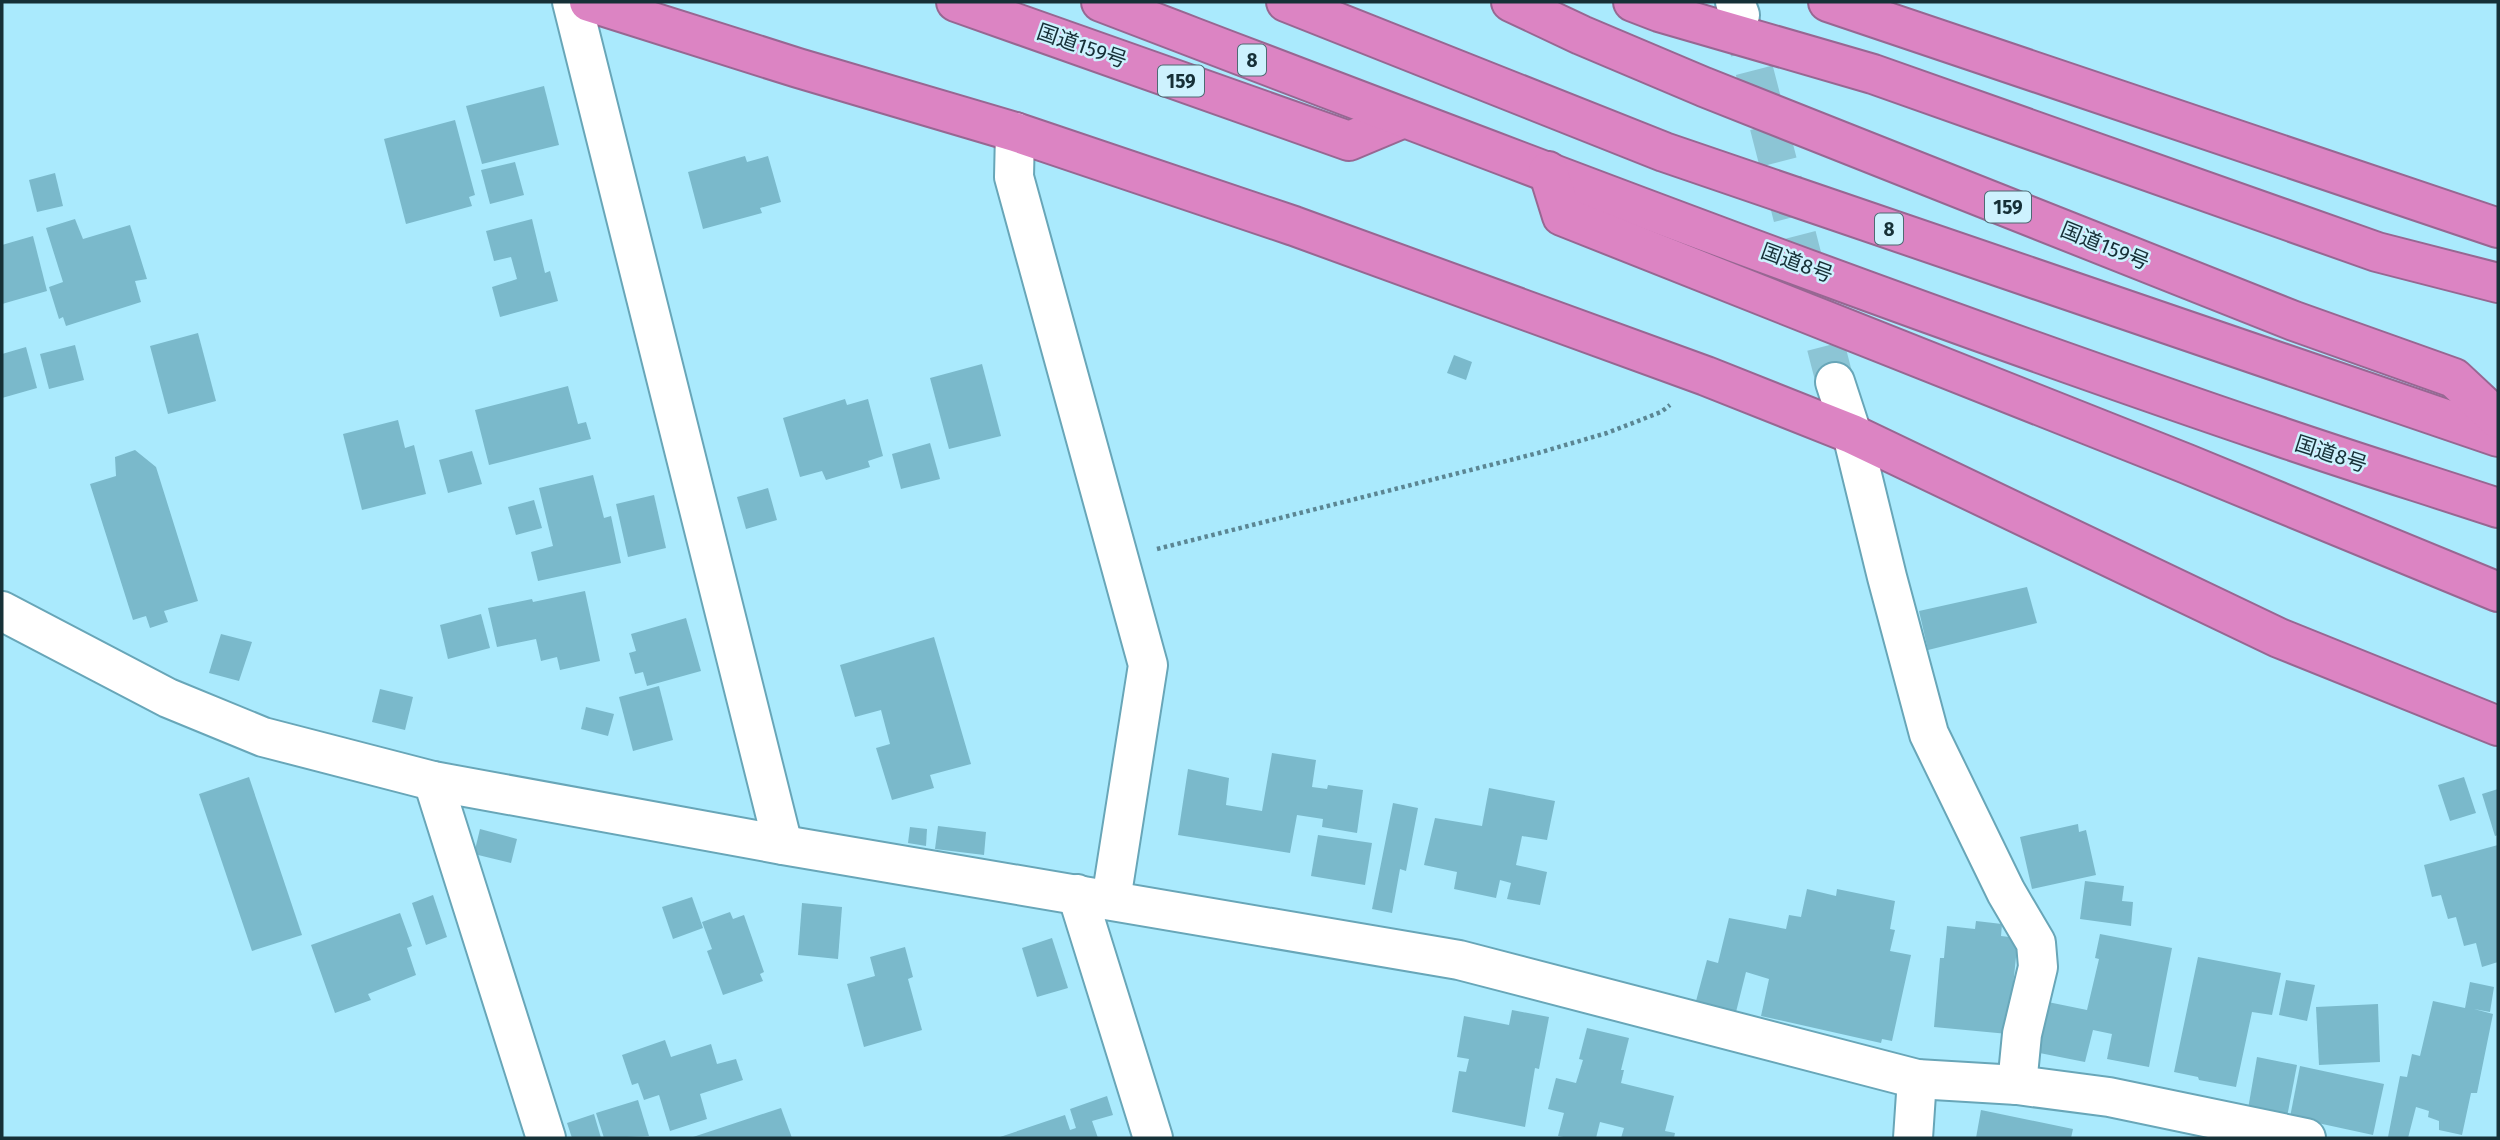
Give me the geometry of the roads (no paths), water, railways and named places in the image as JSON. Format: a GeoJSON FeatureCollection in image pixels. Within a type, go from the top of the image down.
{"type":"FeatureCollection","features":[{"type":"Feature","properties":{"kind":"highway"},"geometry":{"type":"LineString","coordinates":[[589,2],[798,68],[1015,132],[1294,226],[1706,376],[1852,434],[2279,638],[2498,726]]}},
{"type":"Feature","properties":{"kind":"highway","name":"国道159号"},"geometry":{"type":"LineString","coordinates":[[956,2],[1349,141],[1404,118]]}},
{"type":"Feature","properties":{"kind":"highway","name":"国道8号"},"geometry":{"type":"LineString","coordinates":[[1101,2],[1404,118],[1959,324],[2253,428],[2498,508]]}},
{"type":"Feature","properties":{"kind":"highway","name":"8"},"geometry":{"type":"LineString","coordinates":[[1286,2],[1664,152],[2498,438]]}},
{"type":"Feature","properties":{"kind":"highway","name":"国道159号"},"geometry":{"type":"LineString","coordinates":[[1510,2],[1704,87],[2294,321],[2454,378],[2498,419]]}},
{"type":"Feature","properties":{"kind":"highway"},"geometry":{"type":"LineString","coordinates":[[1633,2],[1659,12],[1873,74],[2377,253],[2498,283]]}},
{"type":"Feature","properties":{"kind":"highway"},"geometry":{"type":"LineString","coordinates":[[1828,2],[2498,228]]}},
{"type":"Feature","properties":{"kind":"highway"},"geometry":{"type":"LineString","coordinates":[[1548,171],[1562,216],[2175,458],[2498,592]]}},
{"type":"Feature","properties":{"kind":"street"},"geometry":{"type":"LineString","coordinates":[[572,2],[783,845]]}},
{"type":"Feature","properties":{"kind":"street"},"geometry":{"type":"LineString","coordinates":[[1015,132],[1014,177],[1149,665],[1094,897],[1153,1138]]}},
{"type":"Feature","properties":{"kind":"street"},"geometry":{"type":"LineString","coordinates":[[1835,382],[1852,434],[1929,734],[2006,892],[2036,943],[2038,967],[2022,1034],[2017,1085]]}},
{"type":"Feature","properties":{"kind":"street"},"geometry":{"type":"LineString","coordinates":[[2,611],[168,698],[263,737],[433,781],[783,845],[1459,960],[1917,1079],[2017,1085],[2109,1097],[2306,1138]]}},
{"type":"Feature","properties":{"kind":"street"},"geometry":{"type":"LineString","coordinates":[[433,781],[547,1138]]}},
{"type":"Feature","properties":{"kind":"street"},"geometry":{"type":"LineString","coordinates":[[1913,1138],[1917,1079]]}},
{"type":"Feature","properties":{"kind":"tunnel"},"geometry":{"type":"LineString","coordinates":[[1740,15],[1835,382]]}}]}
